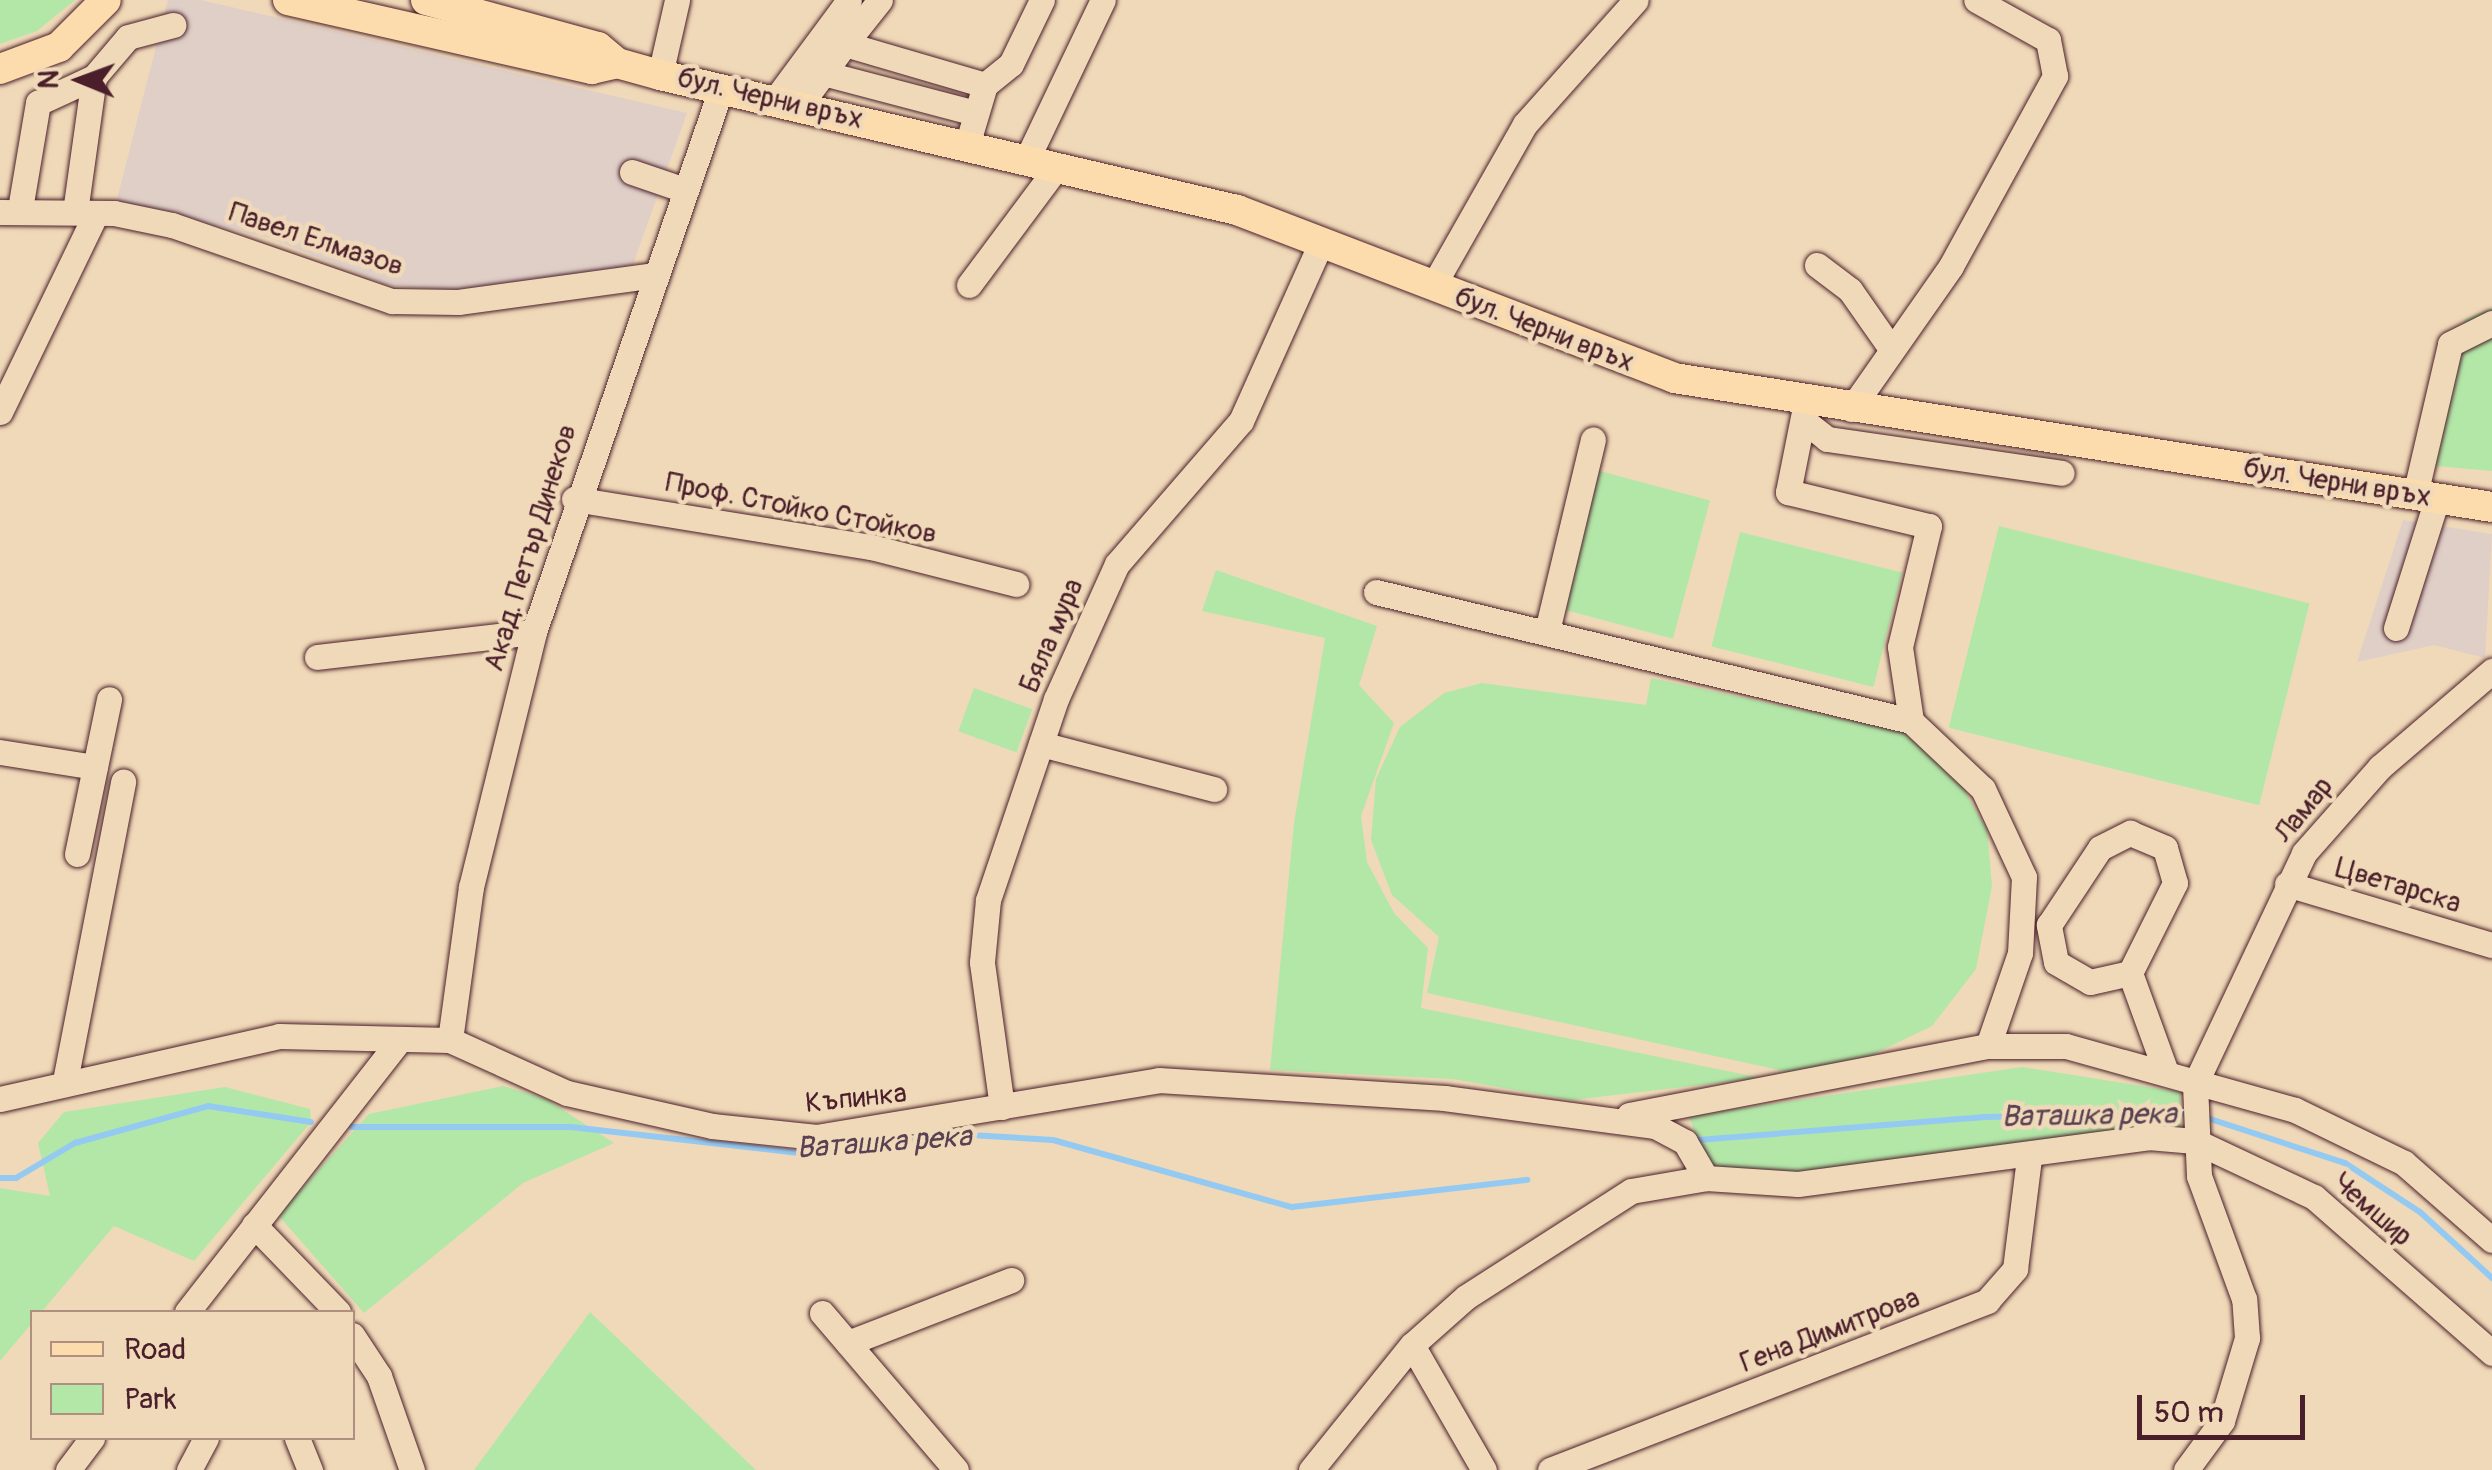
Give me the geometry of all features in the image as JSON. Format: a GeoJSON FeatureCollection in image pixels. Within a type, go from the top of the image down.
{"type":"FeatureCollection","features":[{"type":"Feature","properties":{"kind":"main road"},"geometry":{"type":"LineString","coordinates":[[0,69],[59,47],[106,0]]}},
{"type":"Feature","properties":{"kind":"main road","name":"бул. Черни връх"},"geometry":{"type":"LineString","coordinates":[[288,0],[592,69],[617,63]]}},
{"type":"Feature","properties":{"kind":"main road","name":"бул. Черни връх"},"geometry":{"type":"LineString","coordinates":[[426,0],[598,46],[617,63],[660,75],[1237,210],[1645,370],[1805,411],[1851,409],[2492,507]]}},
{"type":"Feature","properties":{"kind":"street"},"geometry":{"type":"LineString","coordinates":[[660,75],[677,0]]}},
{"type":"Feature","properties":{"kind":"street"},"geometry":{"type":"LineString","coordinates":[[787,103],[849,0]]}},
{"type":"Feature","properties":{"kind":"street"},"geometry":{"type":"LineString","coordinates":[[787,103],[823,73],[880,0]]}},
{"type":"Feature","properties":{"kind":"street"},"geometry":{"type":"LineString","coordinates":[[966,145],[985,85],[1010,64],[1042,0]]}},
{"type":"Feature","properties":{"kind":"street"},"geometry":{"type":"LineString","coordinates":[[1027,160],[1103,0]]}},
{"type":"Feature","properties":{"kind":"street"},"geometry":{"type":"LineString","coordinates":[[1432,286],[1524,124],[1636,0]]}},
{"type":"Feature","properties":{"kind":"street"},"geometry":{"type":"LineString","coordinates":[[1851,409],[1951,266],[2054,76],[2048,40],[1976,0]]}},
{"type":"Feature","properties":{"kind":"street"},"geometry":{"type":"LineString","coordinates":[[10,210],[38,103],[94,77],[128,38],[173,25]]}},
{"type":"Feature","properties":{"kind":"street"},"geometry":{"type":"LineString","coordinates":[[844,44],[985,85]]}},
{"type":"Feature","properties":{"kind":"street"},"geometry":{"type":"LineString","coordinates":[[823,73],[976,113]]}},
{"type":"Feature","properties":{"kind":"street"},"geometry":{"type":"LineString","coordinates":[[0,412],[86,212],[94,77]]}},
{"type":"Feature","properties":{"kind":"street","name":"Акад. Петър Динеков"},"geometry":{"type":"LineString","coordinates":[[450,1040],[471,888],[534,632],[574,498],[721,88]]}},
{"type":"Feature","properties":{"kind":"street"},"geometry":{"type":"LineString","coordinates":[[969,286],[1057,167]]}},
{"type":"Feature","properties":{"kind":"street"},"geometry":{"type":"LineString","coordinates":[[632,172],[685,190]]}},
{"type":"Feature","properties":{"kind":"street","name":"Павел Елмазов"},"geometry":{"type":"LineString","coordinates":[[10,210],[86,212],[172,226],[392,301],[458,302],[655,275]]}},
{"type":"Feature","properties":{"kind":"street","name":"Бяла мура"},"geometry":{"type":"LineString","coordinates":[[1002,1106],[982,962],[988,900],[1041,744],[1117,564],[1241,421],[1321,242]]}},
{"type":"Feature","properties":{"kind":"street"},"geometry":{"type":"LineString","coordinates":[[1817,266],[1850,290],[1892,350]]}},
{"type":"Feature","properties":{"kind":"street"},"geometry":{"type":"LineString","coordinates":[[2396,628],[2426,497],[2450,344],[2492,323]]}},
{"type":"Feature","properties":{"kind":"street"},"geometry":{"type":"LineString","coordinates":[[1805,411],[1827,438],[2062,473]]}},
{"type":"Feature","properties":{"kind":"street"},"geometry":{"type":"LineString","coordinates":[[1805,411],[1788,492],[1929,526],[1900,648],[1910,721]]}},
{"type":"Feature","properties":{"kind":"street"},"geometry":{"type":"LineString","coordinates":[[1547,631],[1593,439]]}},
{"type":"Feature","properties":{"kind":"street","name":"Проф. Стойко Стойков"},"geometry":{"type":"LineString","coordinates":[[574,498],[871,547],[1016,584]]}},
{"type":"Feature","properties":{"kind":"street"},"geometry":{"type":"LineString","coordinates":[[1376,592],[1910,721],[1983,788],[2024,877],[2020,953],[1988,1046]]}},
{"type":"Feature","properties":{"kind":"street"},"geometry":{"type":"LineString","coordinates":[[317,657],[534,632]]}},
{"type":"Feature","properties":{"kind":"street","name":"Ламар"},"geometry":{"type":"LineString","coordinates":[[2195,1091],[2288,884],[2380,767],[2492,671]]}},
{"type":"Feature","properties":{"kind":"street"},"geometry":{"type":"LineString","coordinates":[[76,854],[109,700]]}},
{"type":"Feature","properties":{"kind":"street"},"geometry":{"type":"LineString","coordinates":[[1041,744],[1214,790]]}},
{"type":"Feature","properties":{"kind":"street"},"geometry":{"type":"LineString","coordinates":[[0,752],[95,767]]}},
{"type":"Feature","properties":{"kind":"street"},"geometry":{"type":"LineString","coordinates":[[65,1081],[124,782]]}},
{"type":"Feature","properties":{"kind":"street"},"geometry":{"type":"LineString","coordinates":[[2130,972],[2090,982],[2056,962],[2049,926],[2062,902],[2114,836],[2165,848],[2175,882],[2130,972],[2166,1072]]}},
{"type":"Feature","properties":{"kind":"street"},"geometry":{"type":"LineString","coordinates":[[2024,877],[2062,902]]}},
{"type":"Feature","properties":{"kind":"street","name":"Цветарска"},"geometry":{"type":"LineString","coordinates":[[2288,884],[2492,945]]}},
{"type":"Feature","properties":{"kind":"street","name":"Къпинка"},"geometry":{"type":"LineString","coordinates":[[0,1099],[65,1081],[278,1036],[450,1040],[566,1094],[712,1126],[816,1138],[1159,1080],[1594,1116],[1671,1131],[1706,1178]]}},
{"type":"Feature","properties":{"kind":"street"},"geometry":{"type":"LineString","coordinates":[[189,1310],[400,1039]]}},
{"type":"Feature","properties":{"kind":"street","name":"Чемшир"},"geometry":{"type":"LineString","coordinates":[[1594,1116],[1835,1082],[1988,1046],[2066,1046],[2166,1072],[2195,1091],[2295,1110],[2404,1163],[2492,1240]]}},
{"type":"Feature","properties":{"kind":"street"},"geometry":{"type":"LineString","coordinates":[[2186,1470],[2222,1421],[2248,1338],[2195,1135],[2195,1091]]}},
{"type":"Feature","properties":{"kind":"street"},"geometry":{"type":"LineString","coordinates":[[1311,1470],[1412,1345],[1575,1223],[1631,1191],[1706,1178],[1798,1184],[2029,1158],[2148,1137],[2195,1135]]}},
{"type":"Feature","properties":{"kind":"street","name":"Чемшир"},"geometry":{"type":"LineString","coordinates":[[2195,1135],[2314,1197],[2492,1353]]}},
{"type":"Feature","properties":{"kind":"street","name":"Гена Димитрова"},"geometry":{"type":"LineString","coordinates":[[1550,1470],[1986,1300],[2015,1269],[2029,1158]]}},
{"type":"Feature","properties":{"kind":"street"},"geometry":{"type":"LineString","coordinates":[[254,1225],[336,1310]]}},
{"type":"Feature","properties":{"kind":"street"},"geometry":{"type":"LineString","coordinates":[[848,1343],[1010,1280]]}},
{"type":"Feature","properties":{"kind":"street"},"geometry":{"type":"LineString","coordinates":[[822,1313],[956,1470]]}},
{"type":"Feature","properties":{"kind":"street"},"geometry":{"type":"LineString","coordinates":[[355,1340],[378,1376],[412,1470]]}},
{"type":"Feature","properties":{"kind":"street"},"geometry":{"type":"LineString","coordinates":[[1412,1345],[1484,1470]]}},
{"type":"Feature","properties":{"kind":"street"},"geometry":{"type":"LineString","coordinates":[[68,1470],[90,1440]]}},
{"type":"Feature","properties":{"kind":"street"},"geometry":{"type":"LineString","coordinates":[[189,1470],[205,1440]]}},
{"type":"Feature","properties":{"kind":"street"},"geometry":{"type":"LineString","coordinates":[[298,1440],[310,1470]]}},
{"type":"Feature","properties":{"kind":"shaded area"},"geometry":{"type":"Polygon","coordinates":[[[168,0],[201,0],[687,113],[632,267],[463,292],[388,285],[269,238],[116,203],[168,0]]]}},
{"type":"Feature","properties":{"kind":"shaded area"},"geometry":{"type":"Polygon","coordinates":[[[2403,520],[2492,534],[2485,658],[2434,645],[2357,662],[2403,520]]]}},
{"type":"Feature","properties":{"kind":"green space"},"geometry":{"type":"Polygon","coordinates":[[[0,0],[75,0],[37,31],[0,44],[0,0]]]}},
{"type":"Feature","properties":{"kind":"green space"},"geometry":{"type":"Polygon","coordinates":[[[2492,308],[2492,471],[2424,465],[2465,319],[2492,308]]]}},
{"type":"Feature","properties":{"kind":"green space"},"geometry":{"type":"Polygon","coordinates":[[[1596,470],[1710,501],[1673,639],[1559,608],[1596,470]]]}},
{"type":"Feature","properties":{"kind":"green space"},"geometry":{"type":"Polygon","coordinates":[[[1999,526],[2309,603],[2259,805],[1949,728],[1999,526]]]}},
{"type":"Feature","properties":{"kind":"green space"},"geometry":{"type":"Polygon","coordinates":[[[1740,532],[1902,572],[1873,687],[1711,646],[1740,532]]]}},
{"type":"Feature","properties":{"kind":"green space"},"geometry":{"type":"Polygon","coordinates":[[[1216,570],[1377,626],[1359,685],[1394,723],[1361,816],[1367,862],[1394,913],[1428,948],[1421,1008],[1761,1078],[1572,1100],[1453,1079],[1270,1070],[1294,823],[1325,638],[1202,611],[1216,570]]]}},
{"type":"Feature","properties":{"kind":"green space"},"geometry":{"type":"Polygon","coordinates":[[[1651,678],[1905,732],[1961,784],[1987,830],[1992,886],[1976,969],[1932,1026],[1855,1063],[1792,1073],[1427,993],[1439,937],[1392,895],[1371,840],[1376,779],[1400,727],[1444,693],[1482,683],[1646,705],[1651,678]]]}},
{"type":"Feature","properties":{"kind":"green space"},"geometry":{"type":"Polygon","coordinates":[[[974,688],[1032,709],[1017,752],[958,731],[974,688]]]}},
{"type":"Feature","properties":{"kind":"green space"},"geometry":{"type":"Polygon","coordinates":[[[2022,1067],[2180,1092],[2181,1131],[1764,1175],[1709,1170],[1689,1116],[2022,1067]]]}},
{"type":"Feature","properties":{"kind":"green space"},"geometry":{"type":"Polygon","coordinates":[[[503,1086],[546,1099],[614,1143],[523,1183],[364,1313],[278,1215],[369,1114],[503,1086]]]}},
{"type":"Feature","properties":{"kind":"green space"},"geometry":{"type":"Polygon","coordinates":[[[225,1087],[310,1109],[311,1122],[194,1261],[114,1226],[43,1310],[30,1310],[30,1325],[0,1361],[0,1188],[50,1196],[38,1143],[64,1112],[225,1087]]]}},
{"type":"Feature","properties":{"kind":"green space"},"geometry":{"type":"Polygon","coordinates":[[[590,1312],[756,1470],[474,1470],[590,1312]]]}},
{"type":"Feature","properties":{"kind":"waterway","name":"Ваташка река"},"geometry":{"type":"LineString","coordinates":[[0,1178],[16,1178],[75,1143],[208,1106],[311,1122]]}},
{"type":"Feature","properties":{"kind":"waterway","name":"Ваташка река"},"geometry":{"type":"LineString","coordinates":[[1698,1140],[1982,1117],[2189,1114]]}},
{"type":"Feature","properties":{"kind":"waterway","name":"Ваташка река"},"geometry":{"type":"LineString","coordinates":[[2201,1116],[2345,1163],[2420,1212],[2492,1278]]}},
{"type":"Feature","properties":{"kind":"waterway","name":"Ваташка река"},"geometry":{"type":"LineString","coordinates":[[352,1127],[571,1127],[799,1153],[953,1134],[1053,1140],[1292,1207],[1527,1180]]}}]}
